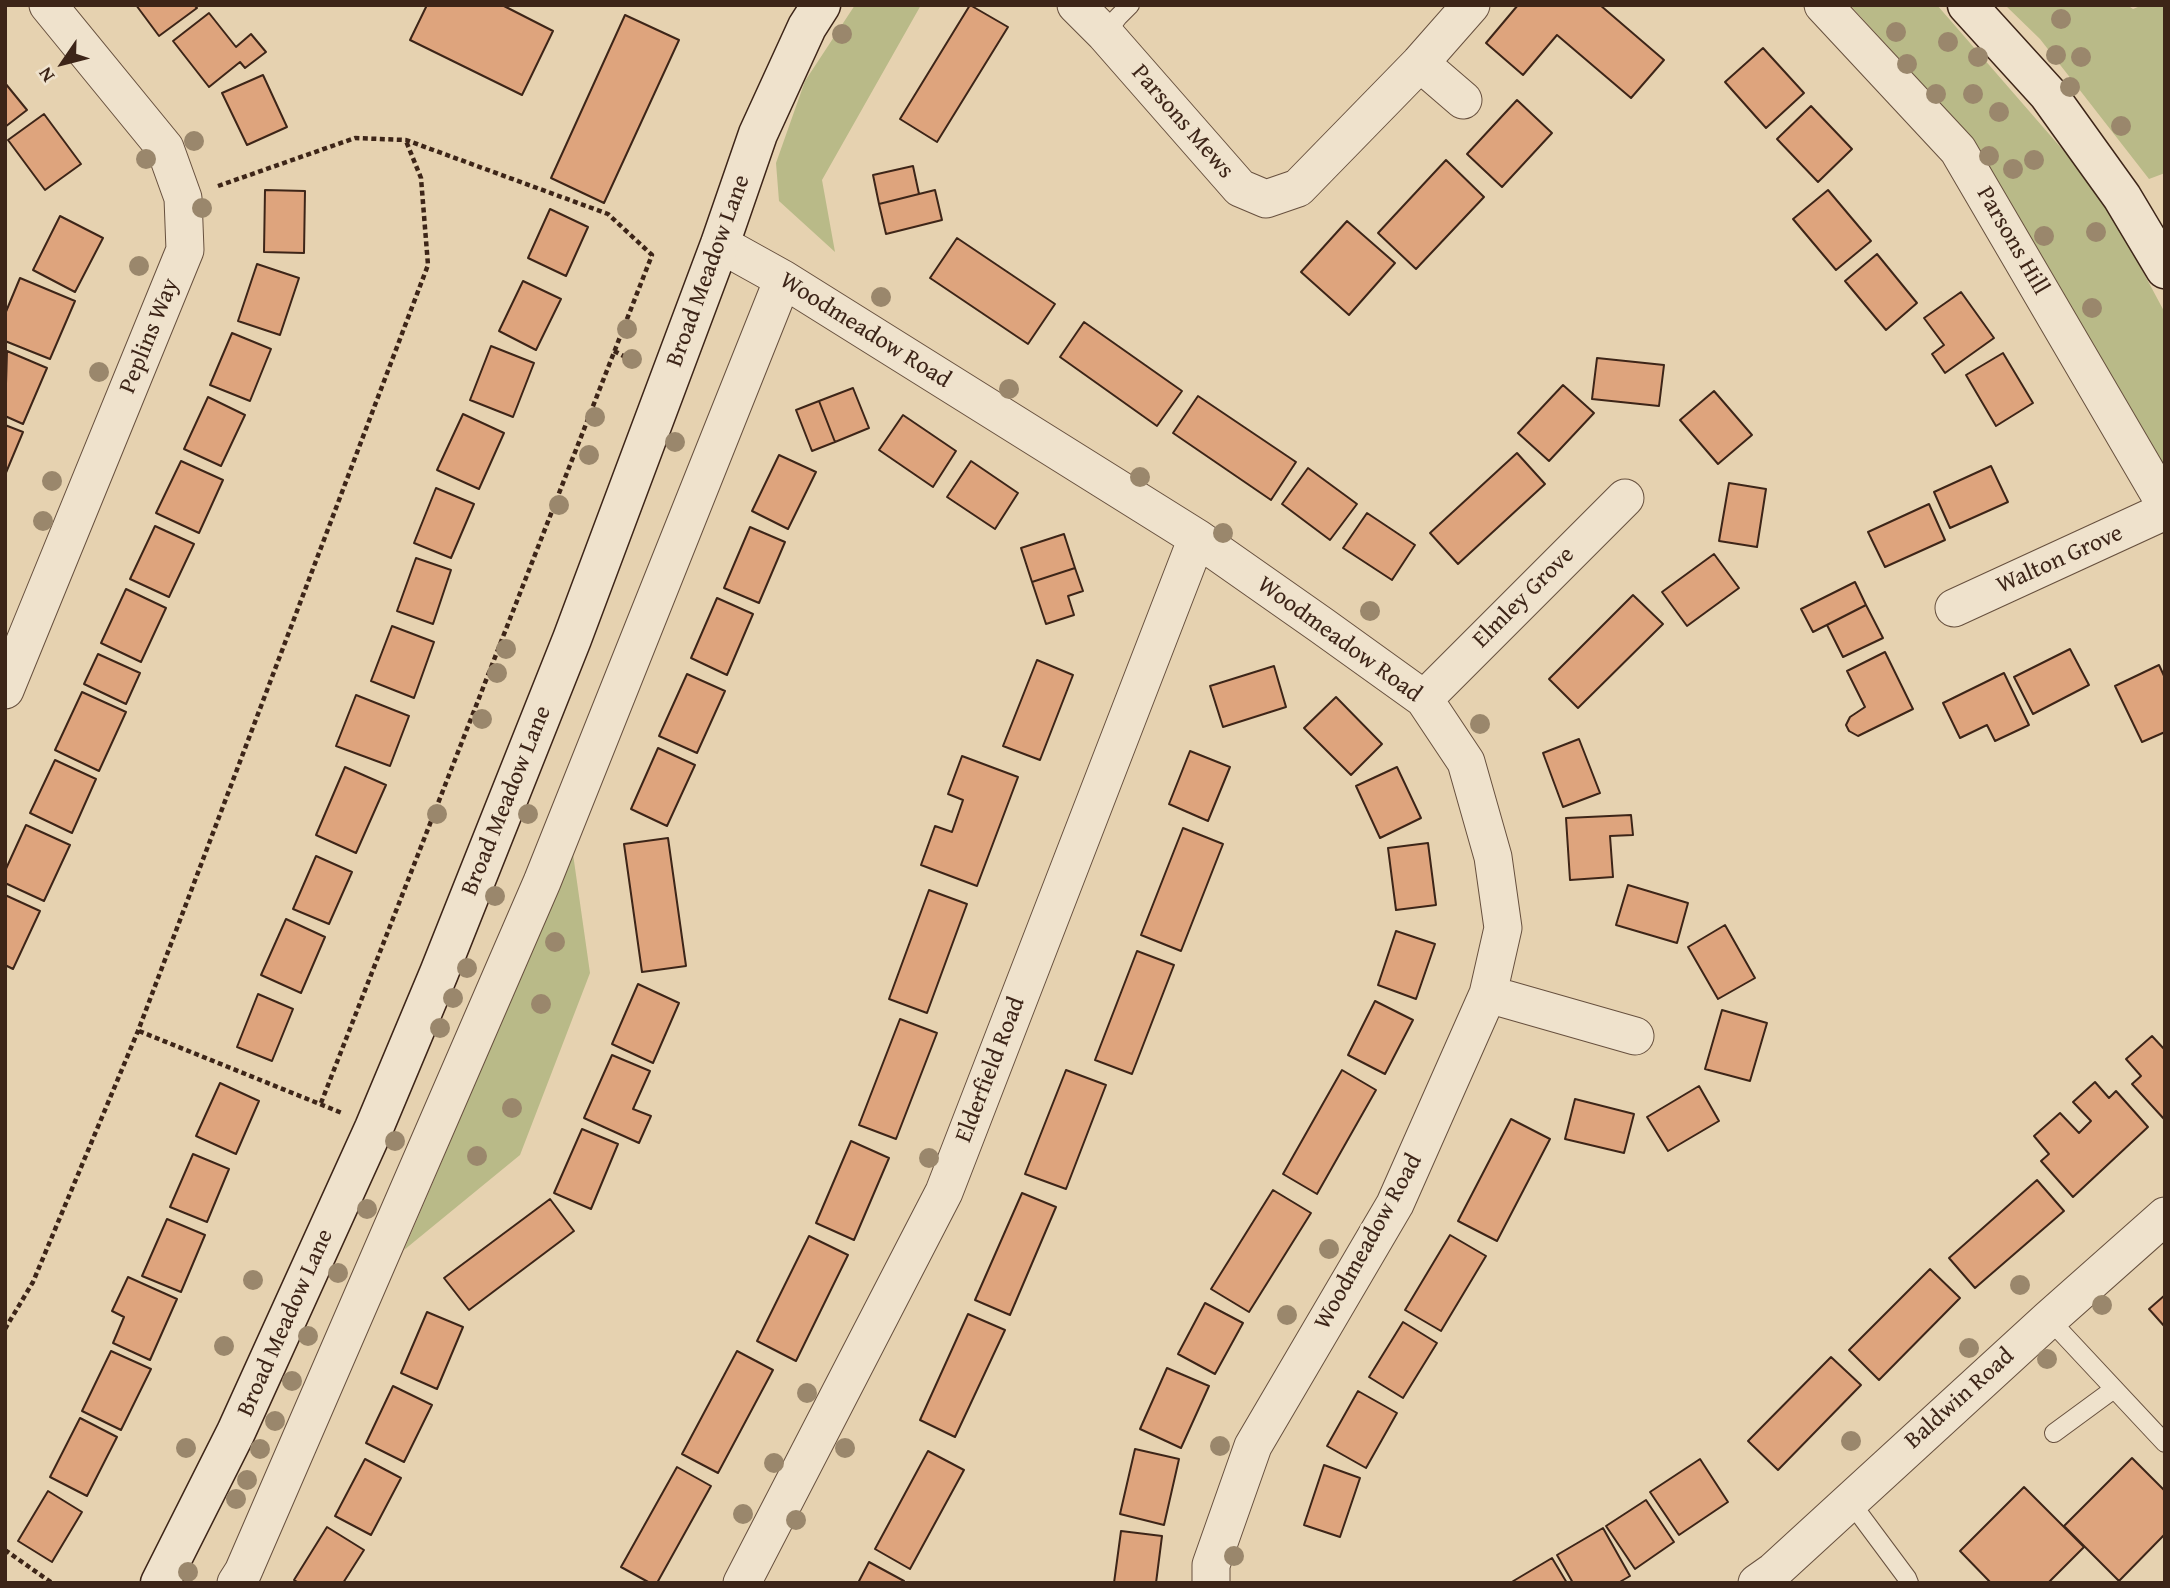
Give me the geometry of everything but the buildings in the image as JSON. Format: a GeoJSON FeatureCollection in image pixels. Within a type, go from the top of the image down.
{"type":"FeatureCollection","features":[{"type":"Feature","properties":{"kind":"street","name":"Peplins Way"},"geometry":{"type":"LineString","coordinates":[[5,691],[14,643],[185,250],[183,198],[165,148],[48,5]]}},
{"type":"Feature","properties":{"kind":"street","name":"Broad Meadow Lane"},"geometry":{"type":"LineString","coordinates":[[160,1583],[236,1432],[374,1128],[439,973],[566,652],[720,244],[758,134],[807,27],[821,5]]}},
{"type":"Feature","properties":{"kind":"street","name":"Parsons Mews"},"geometry":{"type":"LineString","coordinates":[[1076,5],[1105,34],[1240,188],[1266,199],[1298,188],[1420,63],[1471,5]]}},
{"type":"Feature","properties":{"kind":"street","name":"Parsons Hill"},"geometry":{"type":"LineString","coordinates":[[1823,5],[1958,150],[2165,504]]}},
{"type":"Feature","properties":{"kind":"street"},"geometry":{"type":"LineString","coordinates":[[1967,5],[2048,94],[2122,197],[2165,270]]}},
{"type":"Feature","properties":{"kind":"street"},"geometry":{"type":"LineString","coordinates":[[1420,63],[1463,100]]}},
{"type":"Feature","properties":{"kind":"street","name":"Woodmeadow Road"},"geometry":{"type":"LineString","coordinates":[[720,244],[783,279],[1197,538],[1424,699],[1466,762],[1493,857],[1503,928],[1488,994],[1395,1204],[1253,1446],[1211,1564],[1211,1583]]}},
{"type":"Feature","properties":{"kind":"street"},"geometry":{"type":"LineString","coordinates":[[236,1583],[542,882],[783,279]]}},
{"type":"Feature","properties":{"kind":"street","name":"Elmley Grove"},"geometry":{"type":"LineString","coordinates":[[1424,699],[1625,498]]}},
{"type":"Feature","properties":{"kind":"street","name":"Walton Grove"},"geometry":{"type":"LineString","coordinates":[[1954,608],[2165,511]]}},
{"type":"Feature","properties":{"kind":"street","name":"Elderfield Road"},"geometry":{"type":"LineString","coordinates":[[742,1583],[944,1192],[1197,538]]}},
{"type":"Feature","properties":{"kind":"street"},"geometry":{"type":"LineString","coordinates":[[1488,994],[1635,1036]]}},
{"type":"Feature","properties":{"kind":"street","name":"Baldwin Road"},"geometry":{"type":"LineString","coordinates":[[1757,1583],[1774,1571],[2049,1318],[2165,1216]]}},
{"type":"Feature","properties":{"kind":"lane"},"geometry":{"type":"LineString","coordinates":[[1105,34],[1130,5]]}},
{"type":"Feature","properties":{"kind":"lane"},"geometry":{"type":"LineString","coordinates":[[2049,1318],[2165,1443]]}},
{"type":"Feature","properties":{"kind":"lane"},"geometry":{"type":"LineString","coordinates":[[2054,1433],[2114,1389]]}},
{"type":"Feature","properties":{"kind":"lane"},"geometry":{"type":"LineString","coordinates":[[1849,1500],[1908,1578],[1909,1583]]}},
{"type":"Feature","properties":{"kind":"path"},"geometry":{"type":"LineString","coordinates":[[183,198],[355,138],[406,140],[608,214],[652,255],[321,1103]]}},
{"type":"Feature","properties":{"kind":"path"},"geometry":{"type":"LineString","coordinates":[[5,1329],[33,1282],[138,1031],[428,265],[421,178],[406,140]]}},
{"type":"Feature","properties":{"kind":"path"},"geometry":{"type":"LineString","coordinates":[[614,351],[634,361]]}},
{"type":"Feature","properties":{"kind":"path"},"geometry":{"type":"LineString","coordinates":[[138,1031],[321,1103],[374,1128]]}},
{"type":"Feature","properties":{"kind":"path"},"geometry":{"type":"LineString","coordinates":[[5,1550],[52,1583]]}},
{"type":"Feature","properties":{"kind":"green space"},"geometry":{"type":"Polygon","coordinates":[[[855,5],[921,5],[822,180],[835,252],[779,201],[776,163],[805,81],[855,5]]]}},
{"type":"Feature","properties":{"kind":"green space"},"geometry":{"type":"Polygon","coordinates":[[[1850,5],[1937,5],[2102,195],[2165,313],[2165,476],[1967,133],[1850,5]]]}},
{"type":"Feature","properties":{"kind":"green space"},"geometry":{"type":"Polygon","coordinates":[[[2005,5],[2127,5],[2133,9],[2143,5],[2165,5],[2165,173],[2149,179],[2040,39],[2005,5]]]}},
{"type":"Feature","properties":{"kind":"green space"},"geometry":{"type":"Polygon","coordinates":[[[573,854],[590,973],[520,1155],[404,1250],[573,854]]]}}]}
